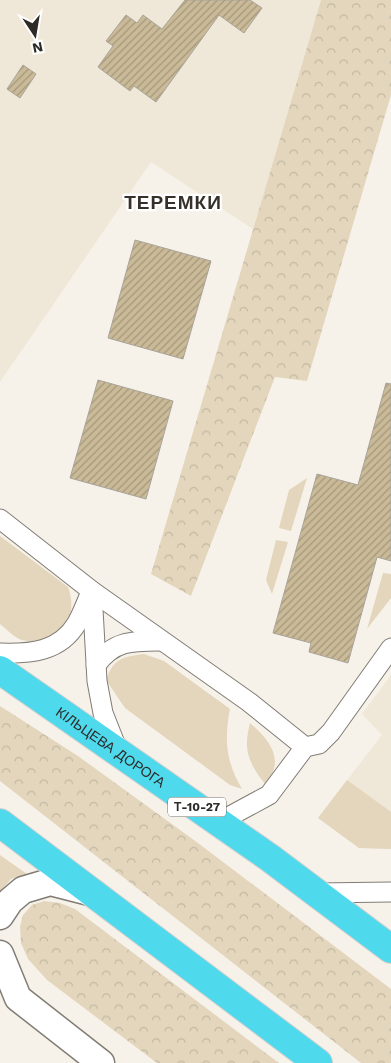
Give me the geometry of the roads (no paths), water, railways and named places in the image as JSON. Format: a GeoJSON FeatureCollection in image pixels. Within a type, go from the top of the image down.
{"type":"FeatureCollection","features":[{"type":"Feature","properties":{"kind":"highway","name":"КІЛЬЦЕВА ДОРОГА"},"geometry":{"type":"LineString","coordinates":[[0,670],[219,822],[391,949]]}},
{"type":"Feature","properties":{"kind":"highway"},"geometry":{"type":"LineString","coordinates":[[0,823],[318,1063]]}},
{"type":"Feature","properties":{"kind":"street"},"geometry":{"type":"LineString","coordinates":[[0,519],[92,591],[249,702],[305,747]]}},
{"type":"Feature","properties":{"kind":"street"},"geometry":{"type":"LineString","coordinates":[[0,653],[20,654],[43,650],[63,640],[76,624],[92,591]]}},
{"type":"Feature","properties":{"kind":"street"},"geometry":{"type":"LineString","coordinates":[[92,591],[96,681],[104,713],[118,751]]}},
{"type":"Feature","properties":{"kind":"street"},"geometry":{"type":"LineString","coordinates":[[96,665],[104,654],[116,646],[135,641],[162,641]]}},
{"type":"Feature","properties":{"kind":"street"},"geometry":{"type":"LineString","coordinates":[[219,822],[269,795],[305,747],[319,744],[331,732],[391,648]]}},
{"type":"Feature","properties":{"kind":"street"},"geometry":{"type":"LineString","coordinates":[[0,916],[10,902],[23,890],[50,882],[93,894]]}},
{"type":"Feature","properties":{"kind":"street"},"geometry":{"type":"LineString","coordinates":[[317,893],[391,892]]}},
{"type":"Feature","properties":{"kind":"street"},"geometry":{"type":"LineString","coordinates":[[0,954],[18,998],[101,1063]]}},
{"type":"Feature","properties":{"kind":"district","name":"ТЕРЕМКИ"},"geometry":{"type":"Point","coordinates":[173,202]}}]}
